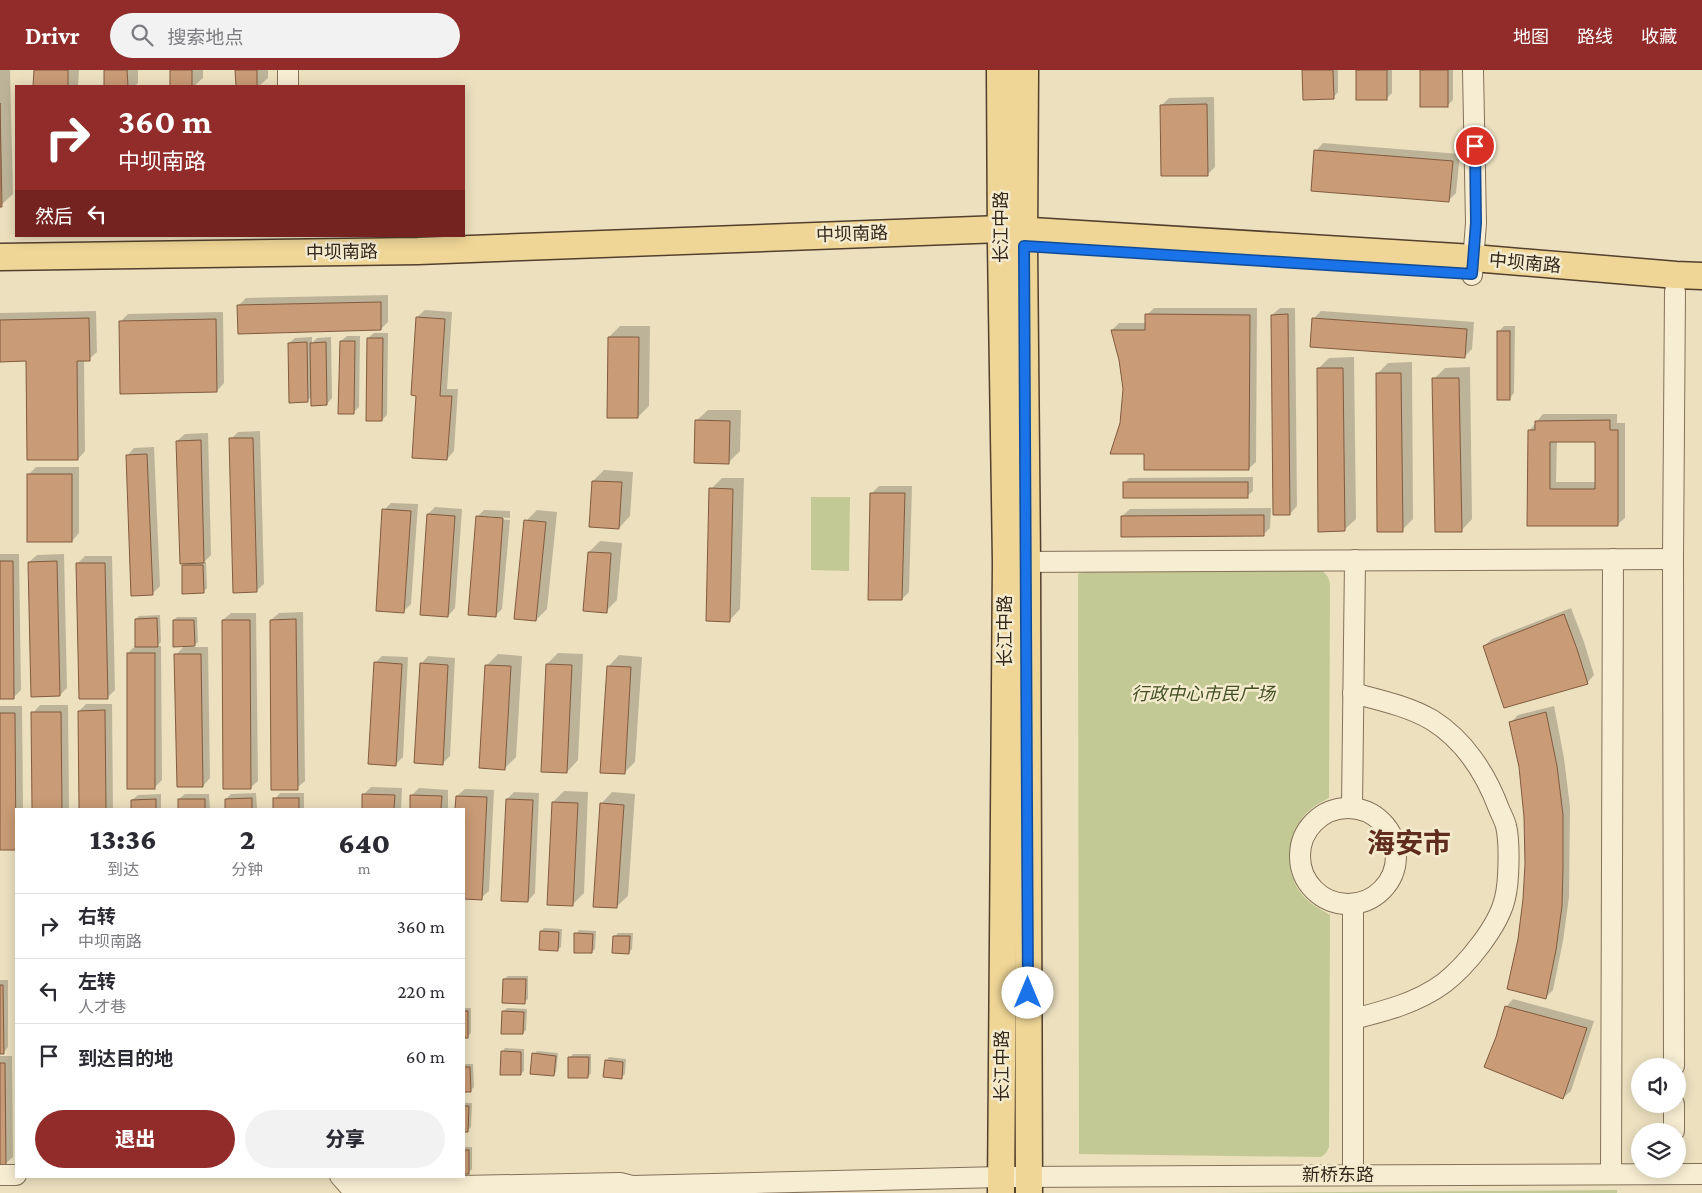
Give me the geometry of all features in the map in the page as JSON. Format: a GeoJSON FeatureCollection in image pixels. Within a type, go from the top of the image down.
{"type":"FeatureCollection","features":[{"type":"Feature","properties":{"kind":"main road","name":"长江中路"},"geometry":{"type":"LineString","coordinates":[[1000,70],[1012,237],[1016,562],[1029,1185]]}},
{"type":"Feature","properties":{"kind":"main road","name":"长江中路"},"geometry":{"type":"LineString","coordinates":[[1012,237],[1025,70]]}},
{"type":"Feature","properties":{"kind":"main road","name":"中坝南路"},"geometry":{"type":"LineString","coordinates":[[0,273],[418,267],[1012,237],[1702,292]]}},
{"type":"Feature","properties":{"kind":"main road","name":"中坝南路"},"geometry":{"type":"LineString","coordinates":[[0,257],[287,245],[418,251],[1012,237],[1463,258],[1702,276]]}},
{"type":"Feature","properties":{"kind":"main road","name":"长江中路"},"geometry":{"type":"LineString","coordinates":[[1001,1185],[1016,562]]}},
{"type":"Feature","properties":{"kind":"street"},"geometry":{"type":"LineString","coordinates":[[288,70],[288,85]]}},
{"type":"Feature","properties":{"kind":"street"},"geometry":{"type":"LineString","coordinates":[[1472,274],[1476,223],[1473,70]]}},
{"type":"Feature","properties":{"kind":"street"},"geometry":{"type":"LineString","coordinates":[[1674,1058],[1673,559],[1675,291]]}},
{"type":"Feature","properties":{"kind":"street"},"geometry":{"type":"LineString","coordinates":[[1611,1173],[1613,559]]}},
{"type":"Feature","properties":{"kind":"street"},"geometry":{"type":"LineString","coordinates":[[1016,562],[1673,559]]}},
{"type":"Feature","properties":{"kind":"street"},"geometry":{"type":"LineString","coordinates":[[1352,807],[1355,560]]}},
{"type":"Feature","properties":{"kind":"street"},"geometry":{"type":"LineString","coordinates":[[1353,692],[1402,706],[1431,720],[1458,742],[1477,763],[1492,791],[1506,827],[1508,863],[1505,899],[1491,929],[1472,957],[1444,982],[1419,998],[1393,1009],[1353,1019]]}},
{"type":"Feature","properties":{"kind":"street"},"geometry":{"type":"LineString","coordinates":[[1352,807],[1371,813],[1386,826],[1395,844],[1396,864],[1391,879],[1381,891],[1368,900],[1353,904],[1333,902],[1316,892],[1304,876],[1300,856],[1304,837],[1315,820],[1332,810],[1352,807]]}},
{"type":"Feature","properties":{"kind":"street"},"geometry":{"type":"LineString","coordinates":[[1353,904],[1353,1175]]}},
{"type":"Feature","properties":{"kind":"street","name":"新桥东路"},"geometry":{"type":"LineString","coordinates":[[342,1178],[349,1186],[360,1188],[620,1183],[632,1186],[1029,1185],[1353,1175],[1631,1172]]}},
{"type":"Feature","properties":{"kind":"street","name":"新桥东路"},"geometry":{"type":"LineString","coordinates":[[1686,1172],[1702,1174]]}},
{"type":"Feature","properties":{"kind":"street"},"geometry":{"type":"LineString","coordinates":[[0,1175],[15,1175]]}},
{"type":"Feature","properties":{"kind":"green space"},"geometry":{"type":"Polygon","coordinates":[[[811,497],[850,497],[849,571],[811,570],[811,497]]]}},
{"type":"Feature","properties":{"kind":"green space","name":"行政中心市民广场"},"geometry":{"type":"Polygon","coordinates":[[[1091,568],[1322,570],[1328,577],[1330,584],[1329,798],[1312,808],[1298,825],[1291,846],[1290,857],[1293,879],[1298,889],[1312,904],[1330,915],[1329,1147],[1321,1157],[1079,1154],[1078,574],[1091,568]]]}},
{"type":"Feature","properties":{"kind":"green space"},"geometry":{"type":"Polygon","coordinates":[[[1617,1190],[1617,1193],[1218,1193],[1617,1190]]]}},
{"type":"Feature","properties":{"kind":"building"},"geometry":{"type":"Polygon","coordinates":[[[34,70],[68,70],[68,85],[33,85],[34,70]]]}},
{"type":"Feature","properties":{"kind":"building"},"geometry":{"type":"Polygon","coordinates":[[[104,70],[127,70],[128,85],[104,85],[104,70]]]}},
{"type":"Feature","properties":{"kind":"building"},"geometry":{"type":"Polygon","coordinates":[[[170,70],[192,70],[192,85],[170,85],[170,70]]]}},
{"type":"Feature","properties":{"kind":"building"},"geometry":{"type":"Polygon","coordinates":[[[235,70],[257,70],[257,85],[236,85],[235,70]]]}},
{"type":"Feature","properties":{"kind":"building"},"geometry":{"type":"Polygon","coordinates":[[[1302,70],[1333,70],[1334,99],[1303,100],[1302,70]]]}},
{"type":"Feature","properties":{"kind":"building"},"geometry":{"type":"Polygon","coordinates":[[[1356,70],[1387,70],[1387,100],[1356,100],[1356,70]]]}},
{"type":"Feature","properties":{"kind":"building"},"geometry":{"type":"Polygon","coordinates":[[[1420,70],[1448,70],[1448,107],[1420,107],[1420,70]]]}},
{"type":"Feature","properties":{"kind":"building"},"geometry":{"type":"Polygon","coordinates":[[[0,103],[2,207],[0,207],[0,103]]]}},
{"type":"Feature","properties":{"kind":"building"},"geometry":{"type":"Polygon","coordinates":[[[1207,104],[1208,176],[1161,176],[1160,105],[1207,104]]]}},
{"type":"Feature","properties":{"kind":"building"},"geometry":{"type":"Polygon","coordinates":[[[1314,150],[1453,161],[1449,202],[1311,191],[1314,150]]]}},
{"type":"Feature","properties":{"kind":"building"},"geometry":{"type":"Polygon","coordinates":[[[381,302],[381,330],[238,334],[237,305],[381,302]]]}},
{"type":"Feature","properties":{"kind":"building"},"geometry":{"type":"Polygon","coordinates":[[[1145,314],[1250,315],[1249,470],[1144,470],[1144,454],[1110,454],[1120,423],[1123,389],[1119,360],[1111,330],[1145,330],[1145,314]]]}},
{"type":"Feature","properties":{"kind":"building"},"geometry":{"type":"Polygon","coordinates":[[[1288,314],[1290,515],[1273,515],[1271,315],[1288,314]]]}},
{"type":"Feature","properties":{"kind":"building"},"geometry":{"type":"Polygon","coordinates":[[[416,317],[445,319],[440,396],[452,396],[447,460],[412,458],[416,396],[411,395],[416,317]]]}},
{"type":"Feature","properties":{"kind":"building"},"geometry":{"type":"Polygon","coordinates":[[[89,318],[90,361],[77,361],[78,460],[27,460],[26,361],[0,362],[0,320],[89,318]]]}},
{"type":"Feature","properties":{"kind":"building"},"geometry":{"type":"Polygon","coordinates":[[[1312,318],[1467,329],[1465,358],[1310,347],[1312,318]]]}},
{"type":"Feature","properties":{"kind":"building"},"geometry":{"type":"Polygon","coordinates":[[[216,319],[217,392],[120,394],[119,321],[216,319]]]}},
{"type":"Feature","properties":{"kind":"building"},"geometry":{"type":"Polygon","coordinates":[[[1497,331],[1510,331],[1510,400],[1497,400],[1497,331]]]}},
{"type":"Feature","properties":{"kind":"building"},"geometry":{"type":"Polygon","coordinates":[[[608,337],[639,337],[638,418],[607,418],[608,337]]]}},
{"type":"Feature","properties":{"kind":"building"},"geometry":{"type":"Polygon","coordinates":[[[367,338],[383,338],[382,421],[366,421],[367,338]]]}},
{"type":"Feature","properties":{"kind":"building"},"geometry":{"type":"Polygon","coordinates":[[[340,341],[355,341],[354,414],[338,414],[340,341]]]}},
{"type":"Feature","properties":{"kind":"building"},"geometry":{"type":"Polygon","coordinates":[[[307,342],[308,402],[289,403],[288,343],[307,342]]]}},
{"type":"Feature","properties":{"kind":"building"},"geometry":{"type":"Polygon","coordinates":[[[326,342],[327,405],[311,406],[310,343],[326,342]]]}},
{"type":"Feature","properties":{"kind":"building"},"geometry":{"type":"Polygon","coordinates":[[[1317,368],[1343,368],[1345,531],[1318,532],[1317,368]]]}},
{"type":"Feature","properties":{"kind":"building"},"geometry":{"type":"Polygon","coordinates":[[[1376,373],[1401,373],[1403,532],[1377,532],[1376,373]]]}},
{"type":"Feature","properties":{"kind":"building"},"geometry":{"type":"Polygon","coordinates":[[[1432,378],[1459,378],[1462,532],[1435,532],[1432,378]]]}},
{"type":"Feature","properties":{"kind":"building"},"geometry":{"type":"Polygon","coordinates":[[[695,420],[730,421],[729,464],[694,463],[695,420]]]}},
{"type":"Feature","properties":{"kind":"building"},"geometry":{"type":"Polygon","coordinates":[[[1610,420],[1610,430],[1618,430],[1618,526],[1527,526],[1528,430],[1535,430],[1535,421],[1610,420]],[[1550,442],[1550,489],[1595,489],[1595,442],[1550,442]]]}},
{"type":"Feature","properties":{"kind":"building"},"geometry":{"type":"Polygon","coordinates":[[[229,438],[253,438],[257,592],[233,593],[229,438]]]}},
{"type":"Feature","properties":{"kind":"building"},"geometry":{"type":"Polygon","coordinates":[[[201,440],[204,563],[180,564],[176,441],[201,440]]]}},
{"type":"Feature","properties":{"kind":"building"},"geometry":{"type":"Polygon","coordinates":[[[147,454],[153,595],[131,596],[126,455],[147,454]]]}},
{"type":"Feature","properties":{"kind":"building"},"geometry":{"type":"Polygon","coordinates":[[[27,474],[72,474],[72,542],[27,542],[27,474]]]}},
{"type":"Feature","properties":{"kind":"building"},"geometry":{"type":"Polygon","coordinates":[[[592,481],[622,482],[619,529],[589,527],[592,481]]]}},
{"type":"Feature","properties":{"kind":"building"},"geometry":{"type":"Polygon","coordinates":[[[1123,482],[1248,482],[1248,498],[1123,498],[1123,482]]]}},
{"type":"Feature","properties":{"kind":"building"},"geometry":{"type":"Polygon","coordinates":[[[709,488],[733,489],[730,622],[706,621],[709,488]]]}},
{"type":"Feature","properties":{"kind":"building"},"geometry":{"type":"Polygon","coordinates":[[[870,493],[905,493],[902,600],[868,600],[870,493]]]}},
{"type":"Feature","properties":{"kind":"building"},"geometry":{"type":"Polygon","coordinates":[[[382,509],[411,511],[404,613],[376,611],[382,509]]]}},
{"type":"Feature","properties":{"kind":"building"},"geometry":{"type":"Polygon","coordinates":[[[427,514],[455,516],[448,617],[420,615],[427,514]]]}},
{"type":"Feature","properties":{"kind":"building"},"geometry":{"type":"Polygon","coordinates":[[[1264,515],[1264,536],[1121,537],[1121,516],[1264,515]]]}},
{"type":"Feature","properties":{"kind":"building"},"geometry":{"type":"Polygon","coordinates":[[[476,516],[503,518],[496,617],[468,615],[476,516]]]}},
{"type":"Feature","properties":{"kind":"building"},"geometry":{"type":"Polygon","coordinates":[[[524,520],[546,522],[536,621],[514,619],[524,520]]]}},
{"type":"Feature","properties":{"kind":"building"},"geometry":{"type":"Polygon","coordinates":[[[588,552],[611,553],[607,613],[583,611],[588,552]]]}},
{"type":"Feature","properties":{"kind":"building"},"geometry":{"type":"Polygon","coordinates":[[[0,561],[13,561],[14,699],[0,699],[0,561]]]}},
{"type":"Feature","properties":{"kind":"building"},"geometry":{"type":"Polygon","coordinates":[[[57,561],[60,696],[31,697],[28,562],[57,561]]]}},
{"type":"Feature","properties":{"kind":"building"},"geometry":{"type":"Polygon","coordinates":[[[76,563],[105,563],[108,699],[79,699],[76,563]]]}},
{"type":"Feature","properties":{"kind":"building"},"geometry":{"type":"Polygon","coordinates":[[[182,565],[203,565],[204,593],[182,594],[182,565]]]}},
{"type":"Feature","properties":{"kind":"building"},"geometry":{"type":"Polygon","coordinates":[[[1564,614],[1588,684],[1504,708],[1483,646],[1564,614]]]}},
{"type":"Feature","properties":{"kind":"building"},"geometry":{"type":"Polygon","coordinates":[[[157,618],[158,647],[135,647],[135,619],[157,618]]]}},
{"type":"Feature","properties":{"kind":"building"},"geometry":{"type":"Polygon","coordinates":[[[296,619],[298,790],[271,790],[270,620],[296,619]]]}},
{"type":"Feature","properties":{"kind":"building"},"geometry":{"type":"Polygon","coordinates":[[[173,620],[194,620],[195,646],[173,647],[173,620]]]}},
{"type":"Feature","properties":{"kind":"building"},"geometry":{"type":"Polygon","coordinates":[[[222,620],[250,620],[251,789],[223,789],[222,620]]]}},
{"type":"Feature","properties":{"kind":"building"},"geometry":{"type":"Polygon","coordinates":[[[127,653],[155,653],[155,789],[127,789],[127,653]]]}},
{"type":"Feature","properties":{"kind":"building"},"geometry":{"type":"Polygon","coordinates":[[[174,654],[201,654],[203,787],[177,787],[174,654]]]}},
{"type":"Feature","properties":{"kind":"building"},"geometry":{"type":"Polygon","coordinates":[[[374,662],[402,664],[396,766],[368,764],[374,662]]]}},
{"type":"Feature","properties":{"kind":"building"},"geometry":{"type":"Polygon","coordinates":[[[420,663],[448,665],[443,765],[414,763],[420,663]]]}},
{"type":"Feature","properties":{"kind":"building"},"geometry":{"type":"Polygon","coordinates":[[[546,664],[572,665],[567,773],[541,772],[546,664]]]}},
{"type":"Feature","properties":{"kind":"building"},"geometry":{"type":"Polygon","coordinates":[[[485,665],[511,666],[505,770],[479,768],[485,665]]]}},
{"type":"Feature","properties":{"kind":"building"},"geometry":{"type":"Polygon","coordinates":[[[607,666],[631,667],[625,774],[600,773],[607,666]]]}},
{"type":"Feature","properties":{"kind":"building"},"geometry":{"type":"Polygon","coordinates":[[[105,710],[106,808],[79,808],[78,711],[105,710]]]}},
{"type":"Feature","properties":{"kind":"building"},"geometry":{"type":"Polygon","coordinates":[[[31,712],[61,712],[62,808],[32,808],[31,712]]]}},
{"type":"Feature","properties":{"kind":"building"},"geometry":{"type":"Polygon","coordinates":[[[1546,712],[1557,766],[1563,815],[1563,867],[1562,906],[1556,950],[1546,999],[1507,989],[1518,939],[1525,864],[1524,817],[1519,767],[1509,722],[1546,712]]]}},
{"type":"Feature","properties":{"kind":"building"},"geometry":{"type":"Polygon","coordinates":[[[0,713],[15,713],[15,850],[0,850],[0,713]]]}},
{"type":"Feature","properties":{"kind":"building"},"geometry":{"type":"Polygon","coordinates":[[[362,794],[395,795],[394,808],[362,808],[362,794]]]}},
{"type":"Feature","properties":{"kind":"building"},"geometry":{"type":"Polygon","coordinates":[[[410,795],[442,796],[441,808],[410,808],[410,795]]]}},
{"type":"Feature","properties":{"kind":"building"},"geometry":{"type":"Polygon","coordinates":[[[456,796],[487,797],[482,900],[465,899],[465,808],[455,808],[456,796]]]}},
{"type":"Feature","properties":{"kind":"building"},"geometry":{"type":"Polygon","coordinates":[[[252,798],[252,808],[225,808],[225,799],[252,798]]]}},
{"type":"Feature","properties":{"kind":"building"},"geometry":{"type":"Polygon","coordinates":[[[273,798],[299,798],[299,808],[273,808],[273,798]]]}},
{"type":"Feature","properties":{"kind":"building"},"geometry":{"type":"Polygon","coordinates":[[[156,799],[156,808],[131,808],[131,800],[156,799]]]}},
{"type":"Feature","properties":{"kind":"building"},"geometry":{"type":"Polygon","coordinates":[[[178,799],[205,799],[205,808],[178,808],[178,799]]]}},
{"type":"Feature","properties":{"kind":"building"},"geometry":{"type":"Polygon","coordinates":[[[506,799],[533,800],[528,902],[501,901],[506,799]]]}},
{"type":"Feature","properties":{"kind":"building"},"geometry":{"type":"Polygon","coordinates":[[[552,802],[578,803],[573,906],[547,905],[552,802]]]}},
{"type":"Feature","properties":{"kind":"building"},"geometry":{"type":"Polygon","coordinates":[[[600,803],[624,805],[617,908],[593,907],[600,803]]]}},
{"type":"Feature","properties":{"kind":"building"},"geometry":{"type":"Polygon","coordinates":[[[540,931],[559,932],[558,951],[539,950],[540,931]]]}},
{"type":"Feature","properties":{"kind":"building"},"geometry":{"type":"Polygon","coordinates":[[[574,933],[593,934],[592,953],[574,953],[574,933]]]}},
{"type":"Feature","properties":{"kind":"building"},"geometry":{"type":"Polygon","coordinates":[[[613,936],[630,936],[629,954],[612,953],[613,936]]]}},
{"type":"Feature","properties":{"kind":"building"},"geometry":{"type":"Polygon","coordinates":[[[503,979],[526,979],[525,1004],[502,1003],[503,979]]]}},
{"type":"Feature","properties":{"kind":"building"},"geometry":{"type":"Polygon","coordinates":[[[0,985],[3,985],[4,1054],[0,1054],[0,985]]]}},
{"type":"Feature","properties":{"kind":"building"},"geometry":{"type":"Polygon","coordinates":[[[1505,1006],[1587,1028],[1563,1099],[1484,1067],[1496,1037],[1505,1006]]]}},
{"type":"Feature","properties":{"kind":"building"},"geometry":{"type":"Polygon","coordinates":[[[465,1011],[468,1011],[468,1038],[465,1038],[465,1011]]]}},
{"type":"Feature","properties":{"kind":"building"},"geometry":{"type":"Polygon","coordinates":[[[502,1011],[524,1012],[523,1034],[501,1034],[502,1011]]]}},
{"type":"Feature","properties":{"kind":"building"},"geometry":{"type":"Polygon","coordinates":[[[501,1051],[521,1052],[521,1075],[500,1075],[501,1051]]]}},
{"type":"Feature","properties":{"kind":"building"},"geometry":{"type":"Polygon","coordinates":[[[532,1053],[556,1056],[554,1076],[530,1074],[532,1053]]]}},
{"type":"Feature","properties":{"kind":"building"},"geometry":{"type":"Polygon","coordinates":[[[568,1057],[589,1057],[588,1078],[568,1078],[568,1057]]]}},
{"type":"Feature","properties":{"kind":"building"},"geometry":{"type":"Polygon","coordinates":[[[605,1060],[623,1062],[622,1079],[603,1077],[605,1060]]]}},
{"type":"Feature","properties":{"kind":"building"},"geometry":{"type":"Polygon","coordinates":[[[0,1063],[5,1063],[6,1165],[0,1165],[0,1063]]]}},
{"type":"Feature","properties":{"kind":"building"},"geometry":{"type":"Polygon","coordinates":[[[465,1067],[470,1067],[471,1092],[465,1092],[465,1067]]]}},
{"type":"Feature","properties":{"kind":"building"},"geometry":{"type":"Polygon","coordinates":[[[465,1106],[469,1106],[468,1132],[465,1132],[465,1106]]]}},
{"type":"Feature","properties":{"kind":"building"},"geometry":{"type":"Polygon","coordinates":[[[465,1150],[469,1150],[469,1174],[465,1174],[465,1150]]]}},
{"type":"Feature","properties":{"kind":"district","name":"海安市"},"geometry":{"type":"Point","coordinates":[1409,843]}},
{"type":"Feature","properties":{"kind":"route"},"geometry":{"type":"LineString","coordinates":[[1028,993],[1024,246],[1472,274],[1476,223],[1475,146]]}}]}
